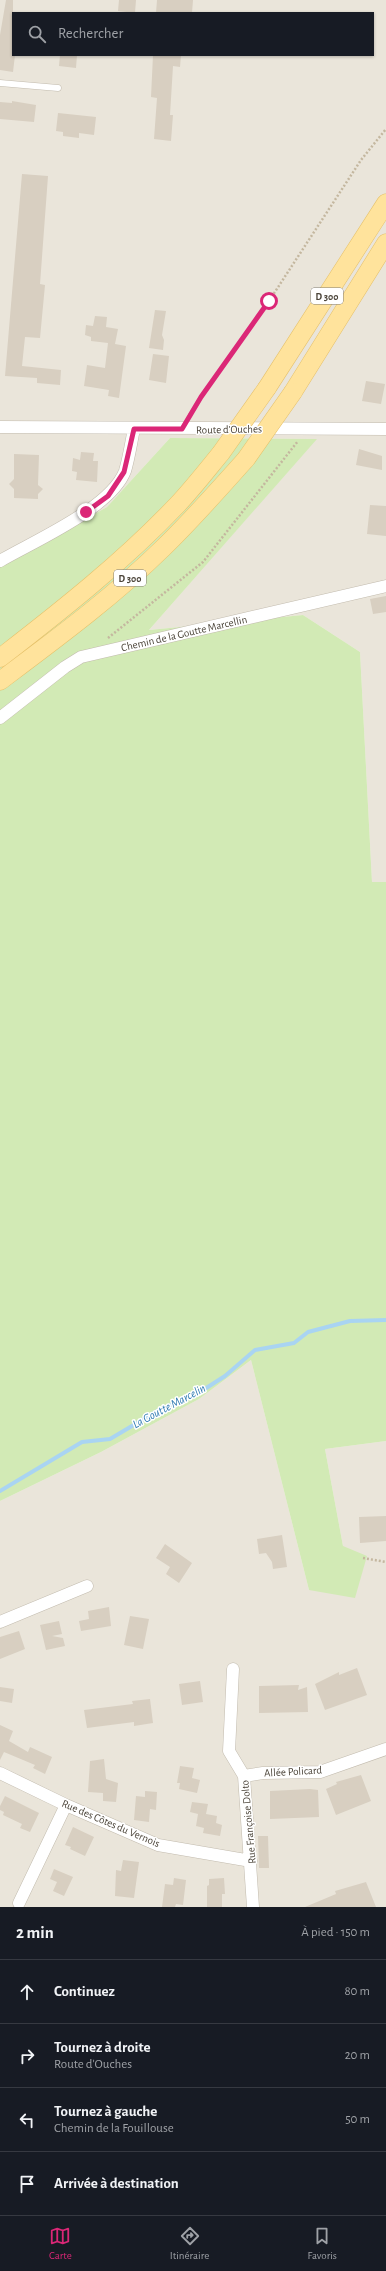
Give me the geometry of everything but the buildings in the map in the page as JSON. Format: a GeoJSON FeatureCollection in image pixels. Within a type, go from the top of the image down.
{"type":"FeatureCollection","features":[{"type":"Feature","properties":{"kind":"main road","name":"D 300"},"geometry":{"type":"LineString","coordinates":[[0,658],[60,612],[130,550],[178,504],[221,453],[267,388],[386,203]]}},
{"type":"Feature","properties":{"kind":"main road","name":"D 300"},"geometry":{"type":"LineString","coordinates":[[0,681],[124,583],[168,543],[246,459],[293,392],[386,243]]}},
{"type":"Feature","properties":{"kind":"street","name":"Route d'Ouches"},"geometry":{"type":"LineString","coordinates":[[0,427],[134,429],[386,429]]}},
{"type":"Feature","properties":{"kind":"street"},"geometry":{"type":"LineString","coordinates":[[0,560],[86,512],[108,496],[124,472],[134,429]]}},
{"type":"Feature","properties":{"kind":"street","name":"Chemin de la Goutte Marcellin"},"geometry":{"type":"LineString","coordinates":[[0,718],[65,667],[81,657],[386,586]]}},
{"type":"Feature","properties":{"kind":"street"},"geometry":{"type":"LineString","coordinates":[[0,1622],[87,1586]]}},
{"type":"Feature","properties":{"kind":"street","name":"Rue Françoise Dolto"},"geometry":{"type":"LineString","coordinates":[[233,1669],[230,1750],[244,1776],[253,1907]]}},
{"type":"Feature","properties":{"kind":"street","name":"Allée Policard"},"geometry":{"type":"LineString","coordinates":[[244,1776],[263,1773],[320,1772],[386,1749]]}},
{"type":"Feature","properties":{"kind":"street","name":"Rue des Côtes du Vernois"},"geometry":{"type":"LineString","coordinates":[[0,1773],[66,1805],[158,1845],[251,1862]]}},
{"type":"Feature","properties":{"kind":"street"},"geometry":{"type":"LineString","coordinates":[[19,1903],[66,1805]]}},
{"type":"Feature","properties":{"kind":"lane"},"geometry":{"type":"LineString","coordinates":[[0,83],[58,88]]}},
{"type":"Feature","properties":{"kind":"path"},"geometry":{"type":"LineString","coordinates":[[182,429],[201,397],[269,301],[361,160],[386,129]]}},
{"type":"Feature","properties":{"kind":"path"},"geometry":{"type":"LineString","coordinates":[[104,640],[204,562],[308,428]]}},
{"type":"Feature","properties":{"kind":"path"},"geometry":{"type":"LineString","coordinates":[[363,1558],[386,1562]]}},
{"type":"Feature","properties":{"kind":"shaded area"},"geometry":{"type":"Polygon","coordinates":[[[0,0],[386,0],[386,882],[372,882],[360,652],[303,615],[149,630],[316,439],[170,438],[107,507],[0,566],[0,0]]]}},
{"type":"Feature","properties":{"kind":"shaded area"},"geometry":{"type":"Polygon","coordinates":[[[251,1360],[309,1590],[343,1546],[325,1449],[386,1441],[386,1907],[0,1907],[0,1501],[101,1452],[199,1399],[251,1360]]]}},
{"type":"Feature","properties":{"kind":"green space"},"geometry":{"type":"Polygon","coordinates":[[[170,438],[317,439],[149,630],[303,615],[360,652],[372,882],[386,882],[386,1441],[325,1449],[343,1546],[367,1556],[355,1598],[309,1590],[251,1360],[199,1399],[101,1452],[0,1501],[0,566],[107,507],[170,438]]]}},
{"type":"Feature","properties":{"kind":"waterway","name":"La Goutte Marcelin"},"geometry":{"type":"LineString","coordinates":[[0,1491],[82,1442],[110,1439],[159,1410],[200,1392],[225,1376],[255,1350],[294,1343],[308,1332],[350,1321],[386,1320]]}},
{"type":"Feature","properties":{"kind":"route"},"geometry":{"type":"LineString","coordinates":[[86,512],[108,496],[124,472],[134,429],[182,429],[201,397],[269,301]]}}]}
